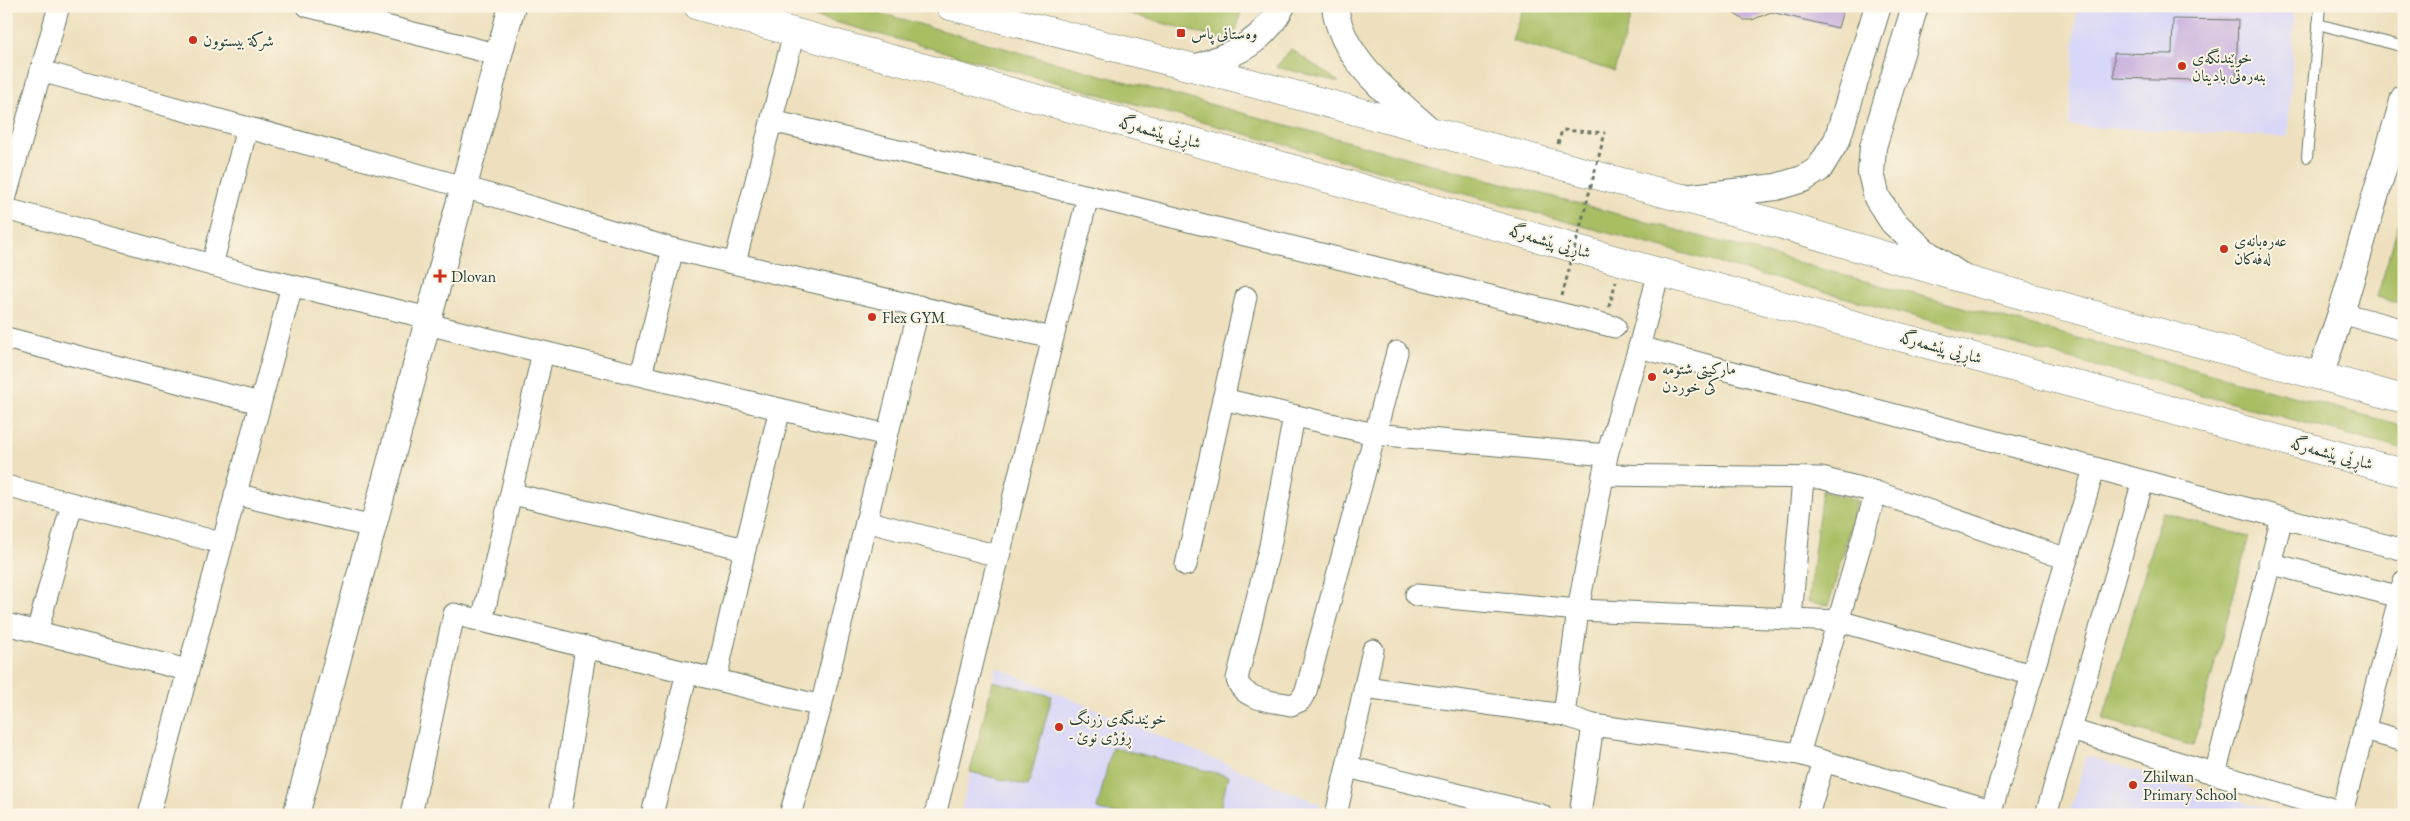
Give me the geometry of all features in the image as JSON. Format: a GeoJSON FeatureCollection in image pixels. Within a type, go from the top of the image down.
{"type":"FeatureCollection","features":[{"type":"Feature","properties":{"kind":"highway","name":"شاڕێی پێشمەرگە"},"geometry":{"type":"LineString","coordinates":[[698,6],[1290,168],[1659,272],[2404,473]]}},
{"type":"Feature","properties":{"kind":"highway"},"geometry":{"type":"LineString","coordinates":[[958,7],[1195,68],[1772,222],[1967,280],[2404,398]]}},
{"type":"Feature","properties":{"kind":"street"},"geometry":{"type":"LineString","coordinates":[[6,196],[59,6]]}},
{"type":"Feature","properties":{"kind":"street"},"geometry":{"type":"LineString","coordinates":[[307,6],[499,55]]}},
{"type":"Feature","properties":{"kind":"street"},"geometry":{"type":"LineString","coordinates":[[296,815],[512,6]]}},
{"type":"Feature","properties":{"kind":"street"},"geometry":{"type":"LineString","coordinates":[[1195,68],[1241,50],[1254,42],[1271,24],[1282,6]]}},
{"type":"Feature","properties":{"kind":"street"},"geometry":{"type":"LineString","coordinates":[[1335,6],[1342,32],[1360,62],[1380,84],[1433,133]]}},
{"type":"Feature","properties":{"kind":"street"},"geometry":{"type":"LineString","coordinates":[[1915,6],[1873,147],[1871,164],[1875,190],[1885,212],[1902,231],[1925,252],[1967,280]]}},
{"type":"Feature","properties":{"kind":"street"},"geometry":{"type":"LineString","coordinates":[[1680,198],[1776,187],[1803,179],[1819,169],[1837,140],[1875,14],[1908,33]]}},
{"type":"Feature","properties":{"kind":"street"},"geometry":{"type":"LineString","coordinates":[[735,262],[794,33]]}},
{"type":"Feature","properties":{"kind":"street"},"geometry":{"type":"LineString","coordinates":[[41,71],[464,187],[673,249],[735,262],[1052,338]]}},
{"type":"Feature","properties":{"kind":"street"},"geometry":{"type":"LineString","coordinates":[[2320,376],[2341,313],[2404,98]]}},
{"type":"Feature","properties":{"kind":"street"},"geometry":{"type":"LineString","coordinates":[[772,121],[1611,319]]}},
{"type":"Feature","properties":{"kind":"street"},"geometry":{"type":"LineString","coordinates":[[212,266],[247,128]]}},
{"type":"Feature","properties":{"kind":"street"},"geometry":{"type":"LineString","coordinates":[[934,815],[1088,196]]}},
{"type":"Feature","properties":{"kind":"street"},"geometry":{"type":"LineString","coordinates":[[6,209],[212,266],[543,352],[887,435]]}},
{"type":"Feature","properties":{"kind":"street"},"geometry":{"type":"LineString","coordinates":[[641,375],[673,249]]}},
{"type":"Feature","properties":{"kind":"street"},"geometry":{"type":"LineString","coordinates":[[1564,715],[1578,610],[1605,465],[1659,272]]}},
{"type":"Feature","properties":{"kind":"street"},"geometry":{"type":"LineString","coordinates":[[149,815],[186,670],[292,286]]}},
{"type":"Feature","properties":{"kind":"street"},"geometry":{"type":"LineString","coordinates":[[1186,565],[1246,297]]}},
{"type":"Feature","properties":{"kind":"street"},"geometry":{"type":"LineString","coordinates":[[790,815],[821,706],[919,306]]}},
{"type":"Feature","properties":{"kind":"street"},"geometry":{"type":"LineString","coordinates":[[2341,313],[2404,330]]}},
{"type":"Feature","properties":{"kind":"street"},"geometry":{"type":"LineString","coordinates":[[6,338],[260,403]]}},
{"type":"Feature","properties":{"kind":"street"},"geometry":{"type":"LineString","coordinates":[[1639,347],[2404,550]]}},
{"type":"Feature","properties":{"kind":"street"},"geometry":{"type":"LineString","coordinates":[[482,621],[543,352]]}},
{"type":"Feature","properties":{"kind":"street"},"geometry":{"type":"LineString","coordinates":[[1294,416],[1270,546],[1237,679],[1240,689],[1247,694],[1291,705],[1300,701],[1306,691],[1397,352]]}},
{"type":"Feature","properties":{"kind":"street"},"geometry":{"type":"LineString","coordinates":[[1223,399],[1374,434],[1605,465],[1803,479],[1820,478],[1876,492],[2067,559]]}},
{"type":"Feature","properties":{"kind":"street"},"geometry":{"type":"LineString","coordinates":[[716,679],[745,549],[780,409]]}},
{"type":"Feature","properties":{"kind":"street"},"geometry":{"type":"LineString","coordinates":[[1365,686],[1564,715],[1593,725],[1799,754],[1990,812],[2094,469]]}},
{"type":"Feature","properties":{"kind":"street"},"geometry":{"type":"LineString","coordinates":[[1791,618],[1803,479]]}},
{"type":"Feature","properties":{"kind":"street"},"geometry":{"type":"LineString","coordinates":[[2046,815],[2143,482]]}},
{"type":"Feature","properties":{"kind":"street"},"geometry":{"type":"LineString","coordinates":[[6,486],[221,544]]}},
{"type":"Feature","properties":{"kind":"street"},"geometry":{"type":"LineString","coordinates":[[1799,754],[1876,492]]}},
{"type":"Feature","properties":{"kind":"street"},"geometry":{"type":"LineString","coordinates":[[235,494],[373,527]]}},
{"type":"Feature","properties":{"kind":"street"},"geometry":{"type":"LineString","coordinates":[[512,494],[745,549]]}},
{"type":"Feature","properties":{"kind":"street"},"geometry":{"type":"LineString","coordinates":[[37,632],[72,504]]}},
{"type":"Feature","properties":{"kind":"street"},"geometry":{"type":"LineString","coordinates":[[2215,774],[2282,518]]}},
{"type":"Feature","properties":{"kind":"street"},"geometry":{"type":"LineString","coordinates":[[866,521],[998,556]]}},
{"type":"Feature","properties":{"kind":"street"},"geometry":{"type":"LineString","coordinates":[[2070,730],[2342,813],[2402,592],[2269,563]]}},
{"type":"Feature","properties":{"kind":"street"},"geometry":{"type":"LineString","coordinates":[[1416,595],[1578,610],[1838,621],[2032,675]]}},
{"type":"Feature","properties":{"kind":"street"},"geometry":{"type":"LineString","coordinates":[[411,815],[454,614],[821,706]]}},
{"type":"Feature","properties":{"kind":"street"},"geometry":{"type":"LineString","coordinates":[[6,624],[186,670]]}},
{"type":"Feature","properties":{"kind":"street"},"geometry":{"type":"LineString","coordinates":[[560,815],[586,647]]}},
{"type":"Feature","properties":{"kind":"street"},"geometry":{"type":"LineString","coordinates":[[1336,815],[1373,650]]}},
{"type":"Feature","properties":{"kind":"street"},"geometry":{"type":"LineString","coordinates":[[652,815],[687,672]]}},
{"type":"Feature","properties":{"kind":"street"},"geometry":{"type":"LineString","coordinates":[[1580,815],[1593,725]]}},
{"type":"Feature","properties":{"kind":"street"},"geometry":{"type":"LineString","coordinates":[[2364,730],[2404,740]]}},
{"type":"Feature","properties":{"kind":"street"},"geometry":{"type":"LineString","coordinates":[[1808,815],[1824,761]]}},
{"type":"Feature","properties":{"kind":"street"},"geometry":{"type":"LineString","coordinates":[[1348,767],[1541,815]]}},
{"type":"Feature","properties":{"kind":"lane"},"geometry":{"type":"LineString","coordinates":[[2307,157],[2320,6]]}},
{"type":"Feature","properties":{"kind":"lane"},"geometry":{"type":"LineString","coordinates":[[2318,24],[2404,48]]}},
{"type":"Feature","properties":{"kind":"path"},"geometry":{"type":"LineString","coordinates":[[1562,130],[1605,132],[1562,296]]}},
{"type":"Feature","properties":{"kind":"path"},"geometry":{"type":"LineString","coordinates":[[1611,319],[1621,261]]}},
{"type":"Feature","properties":{"kind":"shaded area","name":"خوێندنگەی بنەرەتی بادینان"},"geometry":{"type":"Polygon","coordinates":[[[2077,6],[2295,6],[2288,137],[2069,126],[2077,6]]]}},
{"type":"Feature","properties":{"kind":"shaded area","name":"خوێندنگەی زرنگ - ڕۆژی نوێ"},"geometry":{"type":"Polygon","coordinates":[[[996,667],[1320,804],[1318,815],[960,815],[996,667]]]}},
{"type":"Feature","properties":{"kind":"shaded area","name":"Zhilwan Primary School"},"geometry":{"type":"Polygon","coordinates":[[[2086,756],[2289,815],[2069,815],[2086,756]]]}},
{"type":"Feature","properties":{"kind":"green space"},"geometry":{"type":"Polygon","coordinates":[[[776,6],[855,6],[1079,69],[2404,426],[2404,450],[776,6]]]}},
{"type":"Feature","properties":{"kind":"green space"},"geometry":{"type":"Polygon","coordinates":[[[1102,6],[1241,6],[1241,10],[1234,43],[1102,6]]]}},
{"type":"Feature","properties":{"kind":"green space"},"geometry":{"type":"Polygon","coordinates":[[[1523,6],[1601,6],[1631,16],[1614,71],[1512,41],[1523,6]]]}},
{"type":"Feature","properties":{"kind":"green space"},"geometry":{"type":"Polygon","coordinates":[[[1291,49],[1339,82],[1276,67],[1291,49]]]}},
{"type":"Feature","properties":{"kind":"green space"},"geometry":{"type":"Polygon","coordinates":[[[2404,207],[2404,305],[2377,297],[2404,207]]]}},
{"type":"Feature","properties":{"kind":"green space"},"geometry":{"type":"Polygon","coordinates":[[[1822,491],[1857,501],[1829,605],[1808,602],[1822,491]]]}},
{"type":"Feature","properties":{"kind":"green space"},"geometry":{"type":"Polygon","coordinates":[[[2162,512],[2249,537],[2193,746],[2103,719],[2162,512]]]}},
{"type":"Feature","properties":{"kind":"green space"},"geometry":{"type":"Polygon","coordinates":[[[993,681],[1052,696],[1028,786],[970,772],[993,681]]]}},
{"type":"Feature","properties":{"kind":"green space"},"geometry":{"type":"Polygon","coordinates":[[[1112,747],[1228,776],[1219,815],[1119,815],[1097,809],[1112,747]]]}},
{"type":"Feature","properties":{"kind":"building"},"geometry":{"type":"Polygon","coordinates":[[[1722,6],[1844,6],[1838,28],[1771,12],[1752,20],[1744,20],[1722,6]]]}},
{"type":"Feature","properties":{"kind":"building"},"geometry":{"type":"Polygon","coordinates":[[[2173,19],[2238,20],[2236,81],[2114,78],[2114,53],[2172,54],[2173,19]]]}},
{"type":"Feature","properties":{"kind":"place","name":"وەستانی پاس"},"geometry":{"type":"Point","coordinates":[1181,33]}},
{"type":"Feature","properties":{"kind":"place","name":"شرکة بیستوون"},"geometry":{"type":"Point","coordinates":[193,40]}},
{"type":"Feature","properties":{"kind":"place","name":"خوێندنگەی بنەرەتی بادینان"},"geometry":{"type":"Point","coordinates":[2182,66]}},
{"type":"Feature","properties":{"kind":"place","name":"عەرەبانەی لەفەکان"},"geometry":{"type":"Point","coordinates":[2224,249]}},
{"type":"Feature","properties":{"kind":"place","name":"Dlovan"},"geometry":{"type":"Point","coordinates":[440,276]}},
{"type":"Feature","properties":{"kind":"place","name":"Flex GYM"},"geometry":{"type":"Point","coordinates":[872,317]}},
{"type":"Feature","properties":{"kind":"place","name":"مارکیتی شتومه کی خوردن"},"geometry":{"type":"Point","coordinates":[1652,377]}},
{"type":"Feature","properties":{"kind":"place","name":"خوێندنگەی زرنگ - ڕۆژی نوێ"},"geometry":{"type":"Point","coordinates":[1059,727]}},
{"type":"Feature","properties":{"kind":"place","name":"Zhilwan Primary School"},"geometry":{"type":"Point","coordinates":[2133,785]}}]}
